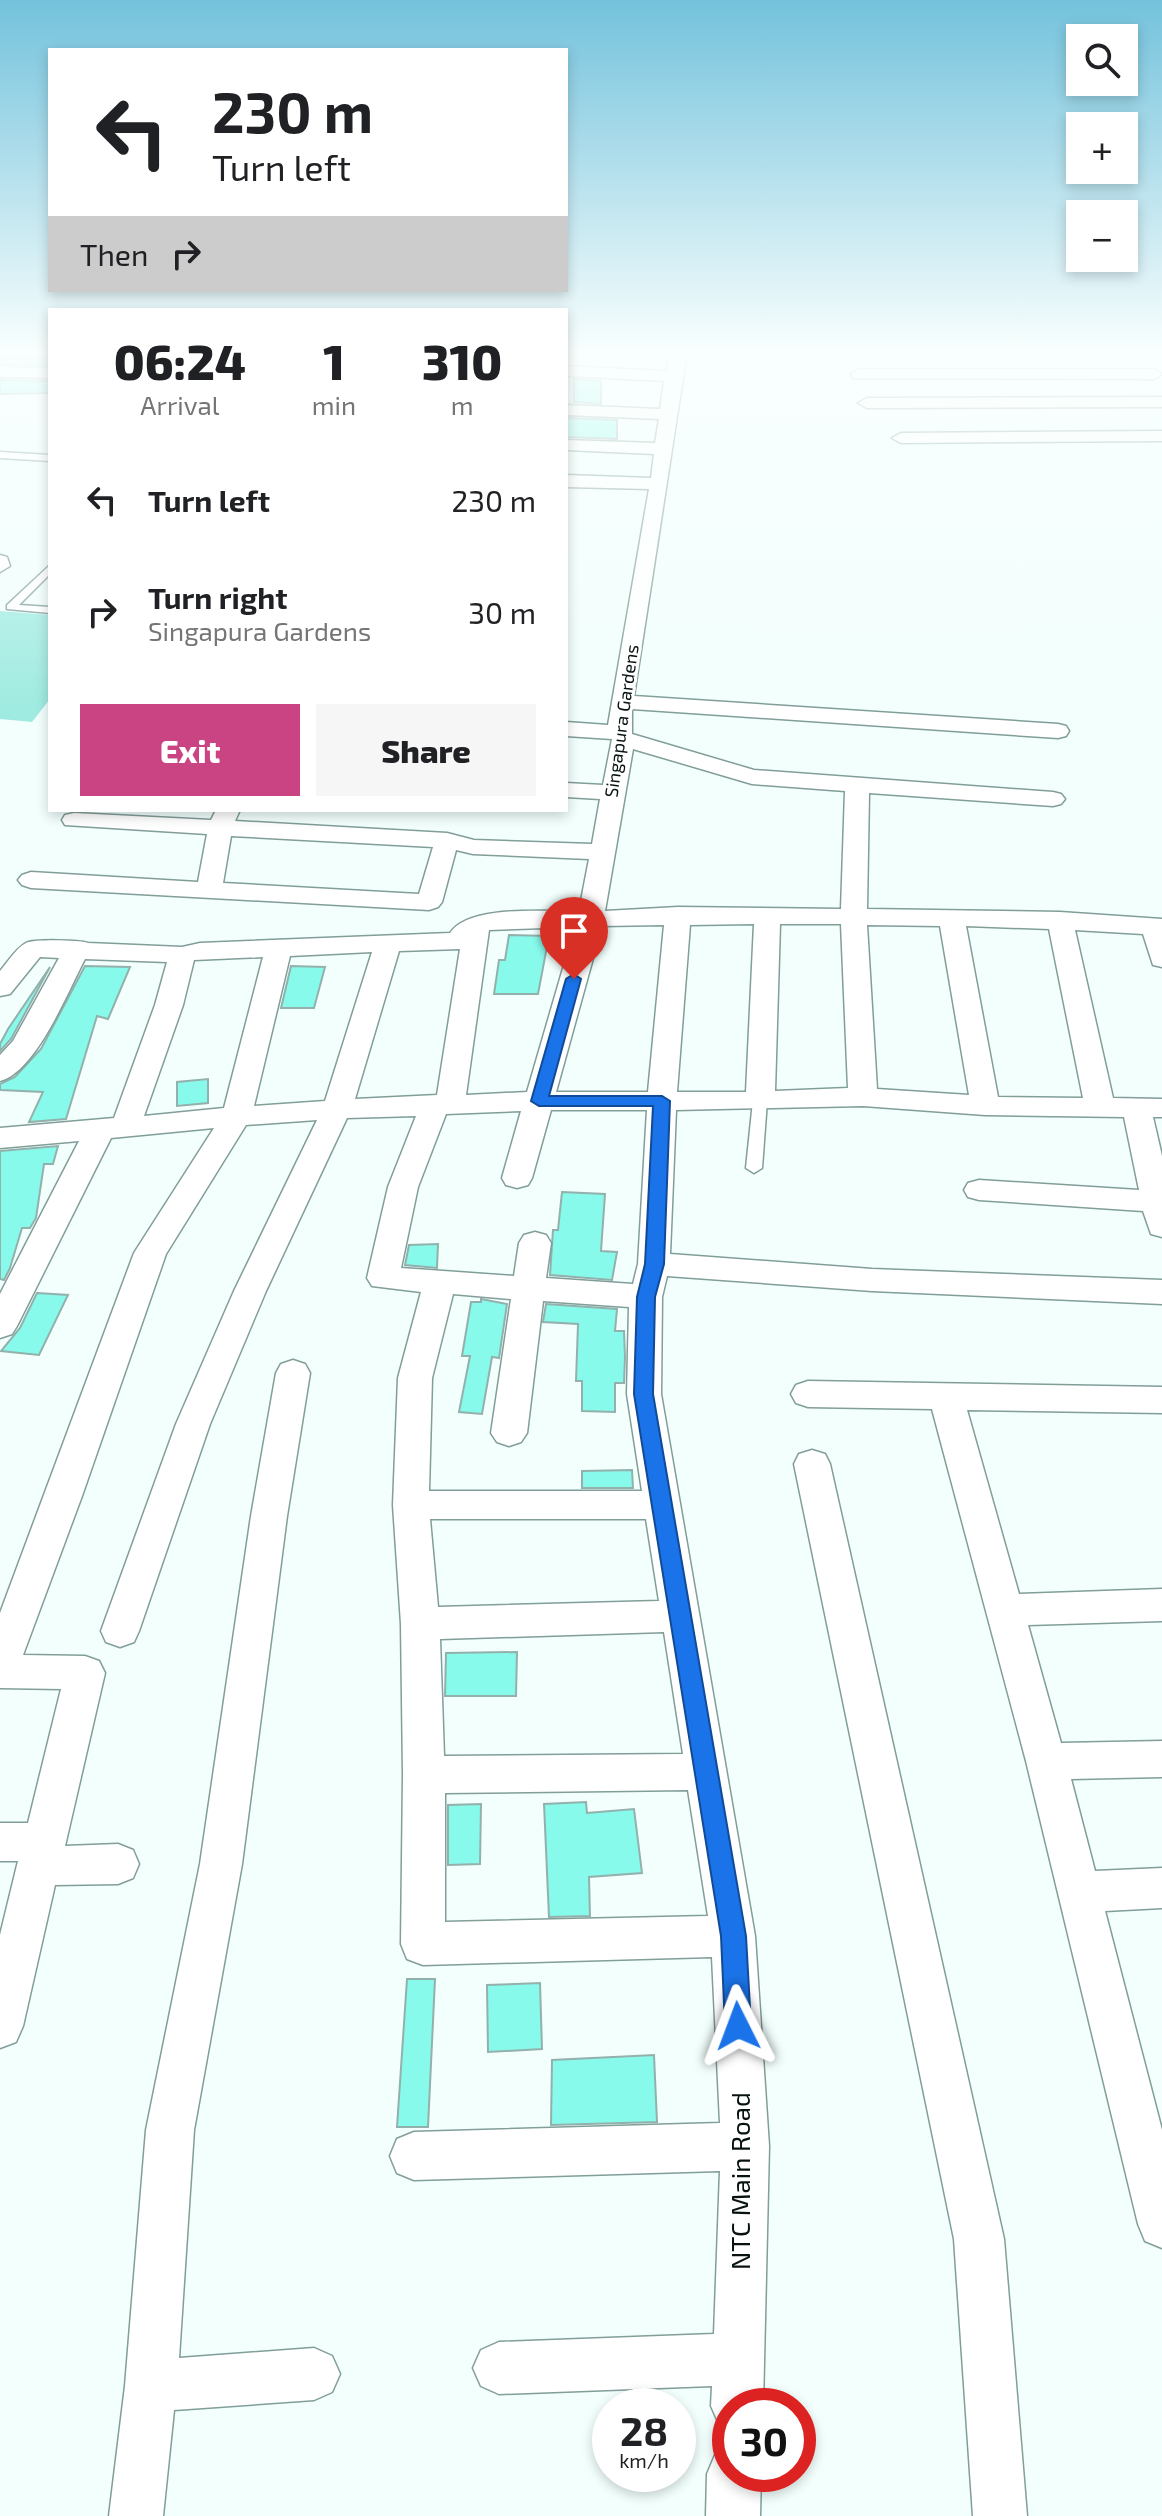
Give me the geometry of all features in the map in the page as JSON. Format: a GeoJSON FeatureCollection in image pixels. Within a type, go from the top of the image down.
{"type":"FeatureCollection","features":[{"type":"Feature","properties":{"kind":"street","name":"Singapura Gardens"},"geometry":{"type":"LineString","coordinates":[[517,1178],[591,918],[613,793],[613,734],[622,702],[661,469]]}},
{"type":"Feature","properties":{"kind":"street"},"geometry":{"type":"LineString","coordinates":[[568,481],[659,484]]}},
{"type":"Feature","properties":{"kind":"street"},"geometry":{"type":"LineString","coordinates":[[622,702],[1058,731]]}},
{"type":"Feature","properties":{"kind":"street"},"geometry":{"type":"LineString","coordinates":[[568,718],[752,777],[1053,799]]}},
{"type":"Feature","properties":{"kind":"street"},"geometry":{"type":"LineString","coordinates":[[568,729],[613,734]]}},
{"type":"Feature","properties":{"kind":"street"},"geometry":{"type":"LineString","coordinates":[[857,785],[854,919],[863,1097]]}},
{"type":"Feature","properties":{"kind":"street"},"geometry":{"type":"LineString","coordinates":[[568,790],[613,793]]}},
{"type":"Feature","properties":{"kind":"street"},"geometry":{"type":"LineString","coordinates":[[74,820],[224,819],[447,840],[473,847],[602,852]]}},
{"type":"Feature","properties":{"kind":"street"},"geometry":{"type":"LineString","coordinates":[[209,891],[224,819]]}},
{"type":"Feature","properties":{"kind":"street"},"geometry":{"type":"LineString","coordinates":[[31,880],[429,902],[447,840]]}},
{"type":"Feature","properties":{"kind":"street"},"geometry":{"type":"LineString","coordinates":[[0,988],[33,949],[78,948],[182,955],[200,951],[459,941],[466,929],[477,923],[678,915],[1060,920],[1158,926],[1162,959]]}},
{"type":"Feature","properties":{"kind":"street","name":"NTC Main Road"},"geometry":{"type":"LineString","coordinates":[[678,915],[662,1101],[644,1394],[733,1936],[745,2146],[738,2382]]}},
{"type":"Feature","properties":{"kind":"street"},"geometry":{"type":"LineString","coordinates":[[760,1101],[767,917]]}},
{"type":"Feature","properties":{"kind":"street"},"geometry":{"type":"LineString","coordinates":[[952,919],[985,1106]]}},
{"type":"Feature","properties":{"kind":"street"},"geometry":{"type":"LineString","coordinates":[[1060,920],[1100,1107]]}},
{"type":"Feature","properties":{"kind":"street"},"geometry":{"type":"LineString","coordinates":[[477,923],[443,1104],[403,1187],[383,1278],[439,1284],[529,1287],[650,1280],[872,1280],[1162,1292]]}},
{"type":"Feature","properties":{"kind":"street"},"geometry":{"type":"LineString","coordinates":[[120,1631],[193,1424],[250,1291],[337,1109],[389,942]]}},
{"type":"Feature","properties":{"kind":"street"},"geometry":{"type":"LineString","coordinates":[[0,1072],[25,1045],[78,948]]}},
{"type":"Feature","properties":{"kind":"street"},"geometry":{"type":"LineString","coordinates":[[0,1663],[64,1496],[150,1253],[237,1116],[279,948]]}},
{"type":"Feature","properties":{"kind":"street"},"geometry":{"type":"LineString","coordinates":[[4,1310],[113,1127],[169,1005],[182,955]]}},
{"type":"Feature","properties":{"kind":"street"},"geometry":{"type":"LineString","coordinates":[[0,1138],[337,1109],[539,1101],[760,1101],[863,1097],[985,1106],[1149,1107],[1159,1213],[979,1190]]}},
{"type":"Feature","properties":{"kind":"street"},"geometry":{"type":"LineString","coordinates":[[509,1433],[535,1243]]}},
{"type":"Feature","properties":{"kind":"street"},"geometry":{"type":"LineString","coordinates":[[439,1284],[415,1378],[411,1505],[420,1624],[424,1775],[423,1944],[733,1936]]}},
{"type":"Feature","properties":{"kind":"street"},"geometry":{"type":"LineString","coordinates":[[136,2516],[151,2386],[170,2130],[221,1864],[269,1516],[293,1373]]}},
{"type":"Feature","properties":{"kind":"street"},"geometry":{"type":"LineString","coordinates":[[808,1394],[1162,1400]]}},
{"type":"Feature","properties":{"kind":"street"},"geometry":{"type":"LineString","coordinates":[[946,1395],[1046,1761],[1162,2224]]}},
{"type":"Feature","properties":{"kind":"street"},"geometry":{"type":"LineString","coordinates":[[812,1464],[979,2239],[1000,2516]]}},
{"type":"Feature","properties":{"kind":"street"},"geometry":{"type":"LineString","coordinates":[[411,1505],[660,1505]]}},
{"type":"Feature","properties":{"kind":"street"},"geometry":{"type":"LineString","coordinates":[[1006,1610],[1162,1605]]}},
{"type":"Feature","properties":{"kind":"street"},"geometry":{"type":"LineString","coordinates":[[420,1624],[681,1616]]}},
{"type":"Feature","properties":{"kind":"street"},"geometry":{"type":"LineString","coordinates":[[0,1671],[85,1673],[0,2026]]}},
{"type":"Feature","properties":{"kind":"street"},"geometry":{"type":"LineString","coordinates":[[1046,1761],[1162,1759]]}},
{"type":"Feature","properties":{"kind":"street"},"geometry":{"type":"LineString","coordinates":[[424,1775],[705,1772]]}},
{"type":"Feature","properties":{"kind":"street"},"geometry":{"type":"LineString","coordinates":[[0,1842],[40,1854],[118,1864]]}},
{"type":"Feature","properties":{"kind":"street"},"geometry":{"type":"LineString","coordinates":[[1079,1892],[1162,1888]]}},
{"type":"Feature","properties":{"kind":"street"},"geometry":{"type":"LineString","coordinates":[[414,2156],[745,2146]]}},
{"type":"Feature","properties":{"kind":"street"},"geometry":{"type":"LineString","coordinates":[[499,2368],[738,2382]]}},
{"type":"Feature","properties":{"kind":"street"},"geometry":{"type":"LineString","coordinates":[[151,2386],[314,2374]]}},
{"type":"Feature","properties":{"kind":"street"},"geometry":{"type":"LineString","coordinates":[[733,2516],[734,2492]]}},
{"type":"Feature","properties":{"kind":"lane"},"geometry":{"type":"LineString","coordinates":[[48,570],[11,607],[48,610]]}},
{"type":"Feature","properties":{"kind":"lane"},"geometry":{"type":"LineString","coordinates":[[754,1168],[760,1101]]}},
{"type":"Feature","properties":{"kind":"shaded area"},"geometry":{"type":"Polygon","coordinates":[[[0,611],[48,615],[48,702],[32,722],[0,719],[0,611]]]}},
{"type":"Feature","properties":{"kind":"building"},"geometry":{"type":"Polygon","coordinates":[[[509,935],[549,936],[538,994],[494,994],[499,960],[505,960],[509,935]]]}},
{"type":"Feature","properties":{"kind":"building"},"geometry":{"type":"Polygon","coordinates":[[[85,966],[130,967],[108,1019],[97,1016],[66,1119],[29,1122],[43,1092],[0,1090],[0,1084],[15,1077],[41,1049],[85,966]]]}},
{"type":"Feature","properties":{"kind":"building"},"geometry":{"type":"Polygon","coordinates":[[[291,966],[325,967],[314,1008],[281,1008],[291,966]]]}},
{"type":"Feature","properties":{"kind":"building"},"geometry":{"type":"Polygon","coordinates":[[[50,967],[11,1039],[0,1051],[8,1029],[50,967]]]}},
{"type":"Feature","properties":{"kind":"building"},"geometry":{"type":"Polygon","coordinates":[[[208,1079],[208,1103],[177,1106],[177,1082],[208,1079]]]}},
{"type":"Feature","properties":{"kind":"building"},"geometry":{"type":"Polygon","coordinates":[[[58,1146],[53,1164],[44,1164],[36,1218],[30,1228],[22,1228],[10,1268],[4,1280],[0,1279],[0,1151],[58,1146]]]}},
{"type":"Feature","properties":{"kind":"building"},"geometry":{"type":"Polygon","coordinates":[[[562,1192],[605,1194],[601,1251],[617,1252],[612,1280],[550,1275],[553,1230],[558,1230],[562,1192]]]}},
{"type":"Feature","properties":{"kind":"building"},"geometry":{"type":"Polygon","coordinates":[[[438,1244],[437,1268],[405,1265],[409,1245],[438,1244]]]}},
{"type":"Feature","properties":{"kind":"building"},"geometry":{"type":"Polygon","coordinates":[[[37,1293],[68,1295],[39,1355],[1,1351],[20,1328],[37,1293]]]}},
{"type":"Feature","properties":{"kind":"building"},"geometry":{"type":"Polygon","coordinates":[[[481,1299],[507,1304],[499,1358],[492,1357],[482,1414],[459,1412],[470,1356],[462,1356],[471,1302],[481,1302],[481,1299]]]}},
{"type":"Feature","properties":{"kind":"building"},"geometry":{"type":"Polygon","coordinates":[[[546,1304],[617,1309],[615,1331],[624,1331],[625,1357],[624,1383],[615,1383],[615,1412],[582,1411],[582,1381],[576,1381],[578,1324],[543,1322],[546,1304]]]}},
{"type":"Feature","properties":{"kind":"building"},"geometry":{"type":"Polygon","coordinates":[[[632,1470],[633,1488],[582,1488],[582,1471],[632,1470]]]}},
{"type":"Feature","properties":{"kind":"building"},"geometry":{"type":"Polygon","coordinates":[[[517,1652],[516,1696],[445,1696],[446,1653],[517,1652]]]}},
{"type":"Feature","properties":{"kind":"building"},"geometry":{"type":"Polygon","coordinates":[[[586,1802],[587,1813],[634,1809],[642,1873],[589,1877],[590,1916],[549,1917],[544,1804],[586,1802]]]}},
{"type":"Feature","properties":{"kind":"building"},"geometry":{"type":"Polygon","coordinates":[[[481,1804],[480,1864],[448,1865],[448,1805],[481,1804]]]}},
{"type":"Feature","properties":{"kind":"building"},"geometry":{"type":"Polygon","coordinates":[[[407,1979],[435,1979],[428,2127],[397,2127],[407,1979]]]}},
{"type":"Feature","properties":{"kind":"building"},"geometry":{"type":"Polygon","coordinates":[[[540,1983],[542,2049],[488,2052],[487,1985],[540,1983]]]}},
{"type":"Feature","properties":{"kind":"building"},"geometry":{"type":"Polygon","coordinates":[[[654,2055],[657,2122],[551,2125],[552,2060],[654,2055]]]}},
{"type":"Feature","properties":{"kind":"route"},"geometry":{"type":"LineString","coordinates":[[574,979],[539,1101],[662,1101],[654,1264],[646,1297],[644,1394],[733,1936],[738,2026]]}}]}
